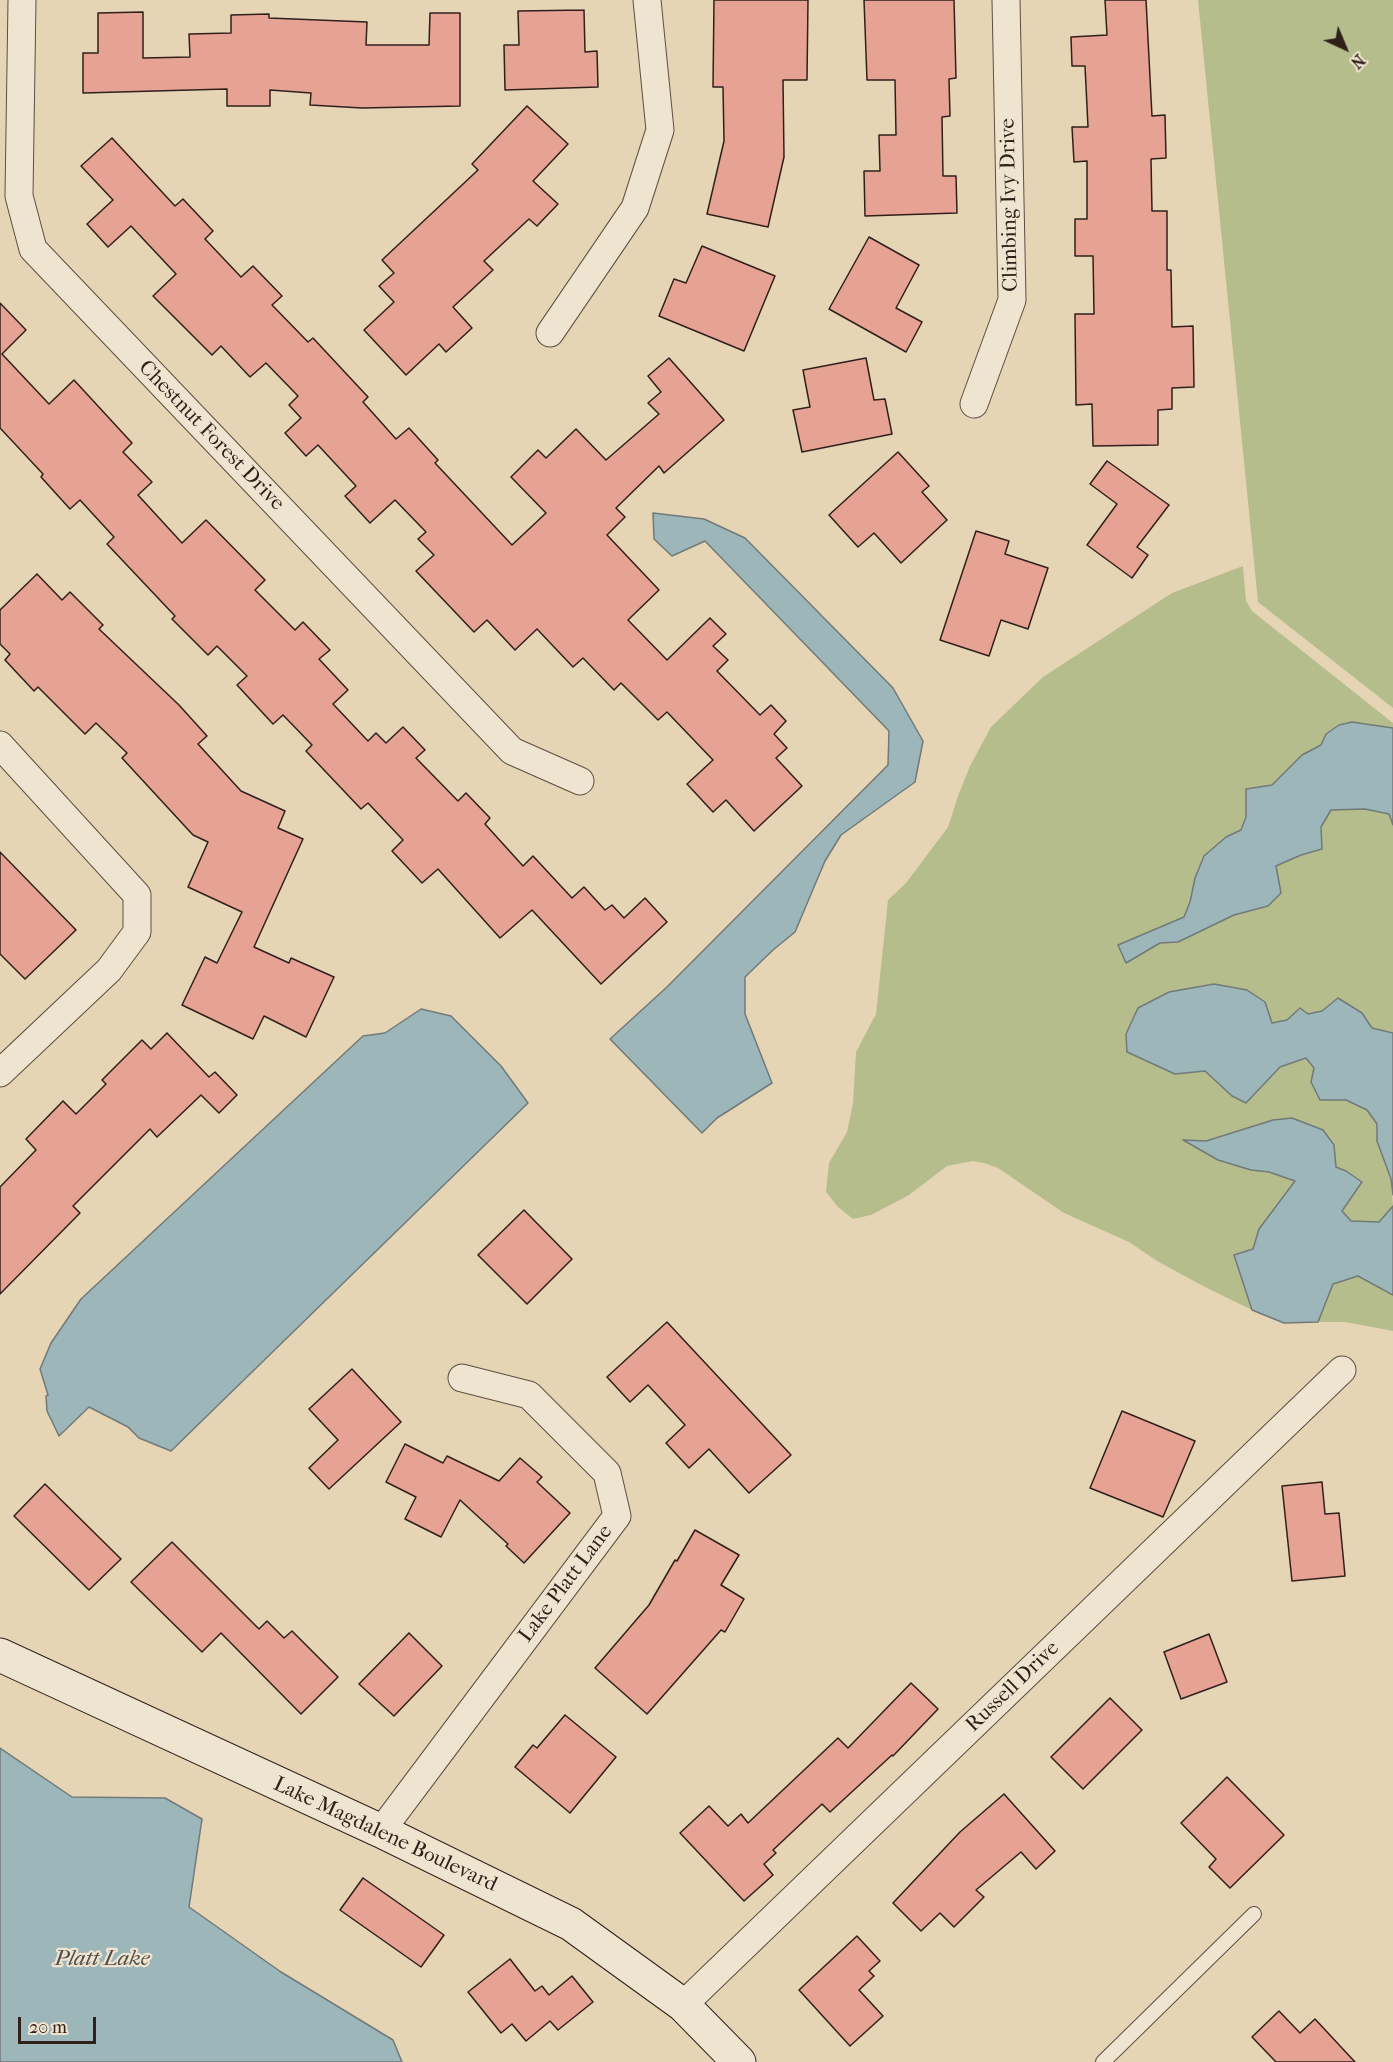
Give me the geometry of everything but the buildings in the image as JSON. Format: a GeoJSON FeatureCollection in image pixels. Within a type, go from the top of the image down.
{"type":"FeatureCollection","features":[{"type":"Feature","properties":{"kind":"street","name":"Chestnut Forest Drive"},"geometry":{"type":"LineString","coordinates":[[22,0],[19,196],[33,249],[512,751],[580,781]]}},
{"type":"Feature","properties":{"kind":"street"},"geometry":{"type":"LineString","coordinates":[[550,333],[635,207],[660,130],[647,0]]}},
{"type":"Feature","properties":{"kind":"street","name":"Climbing Ivy Drive"},"geometry":{"type":"LineString","coordinates":[[974,404],[1012,300],[1006,0]]}},
{"type":"Feature","properties":{"kind":"street"},"geometry":{"type":"LineString","coordinates":[[0,745],[137,895],[137,932],[109,970],[0,1073]]}},
{"type":"Feature","properties":{"kind":"street","name":"Russell Drive"},"geometry":{"type":"LineString","coordinates":[[683,2005],[1342,1370]]}},
{"type":"Feature","properties":{"kind":"street","name":"Lake Platt Lane"},"geometry":{"type":"LineString","coordinates":[[381,1831],[617,1516],[607,1473],[529,1395],[462,1378]]}},
{"type":"Feature","properties":{"kind":"street","name":"Lake Magdalene Boulevard"},"geometry":{"type":"LineString","coordinates":[[0,1656],[381,1831],[571,1924],[683,2005],[739,2062]]}},
{"type":"Feature","properties":{"kind":"lane"},"geometry":{"type":"LineString","coordinates":[[1103,2062],[1254,1914]]}},
{"type":"Feature","properties":{"kind":"green space"},"geometry":{"type":"Polygon","coordinates":[[[1198,0],[1393,0],[1393,708],[1258,602],[1198,0]]]}},
{"type":"Feature","properties":{"kind":"green space"},"geometry":{"type":"Polygon","coordinates":[[[1243,566],[1246,601],[1252,611],[1393,723],[1393,728],[1373,726],[1326,734],[1321,745],[1302,755],[1272,785],[1246,789],[1247,817],[1240,830],[1226,837],[1195,878],[1184,917],[1118,945],[1126,962],[1160,943],[1178,942],[1234,915],[1268,906],[1276,866],[1322,849],[1321,827],[1331,810],[1365,809],[1389,814],[1393,825],[1393,1033],[1372,1028],[1362,1013],[1322,1011],[1308,1014],[1299,1008],[1287,1020],[1272,1023],[1265,1002],[1247,990],[1138,1008],[1126,1034],[1127,1052],[1175,1074],[1205,1071],[1232,1096],[1246,1103],[1280,1067],[1306,1058],[1314,1068],[1311,1082],[1320,1100],[1346,1100],[1367,1110],[1377,1124],[1377,1141],[1391,1179],[1393,1206],[1379,1222],[1351,1221],[1342,1211],[1362,1182],[1336,1167],[1334,1145],[1292,1118],[1273,1120],[1206,1141],[1184,1140],[1219,1160],[1295,1181],[1259,1229],[1253,1249],[1234,1255],[1252,1310],[1157,1261],[1129,1242],[1064,1213],[998,1168],[984,1163],[973,1161],[947,1166],[909,1195],[871,1215],[853,1219],[838,1207],[826,1192],[829,1163],[847,1132],[853,1103],[856,1052],[876,1014],[888,900],[906,883],[948,827],[970,766],[991,727],[1043,677],[1172,593],[1243,566]]]}},
{"type":"Feature","properties":{"kind":"green space"},"geometry":{"type":"Polygon","coordinates":[[[1358,1276],[1393,1295],[1393,1331],[1345,1322],[1318,1322],[1333,1284],[1358,1276]]]}},
{"type":"Feature","properties":{"kind":"water"},"geometry":{"type":"Polygon","coordinates":[[[653,513],[704,519],[745,538],[893,688],[923,741],[915,782],[841,835],[825,861],[795,932],[745,977],[745,1014],[772,1083],[717,1118],[702,1133],[610,1039],[667,987],[888,765],[889,731],[705,541],[672,556],[654,539],[653,513]]]}},
{"type":"Feature","properties":{"kind":"water"},"geometry":{"type":"Polygon","coordinates":[[[1352,722],[1393,728],[1393,825],[1389,814],[1365,809],[1331,810],[1321,827],[1322,849],[1276,866],[1281,893],[1268,906],[1234,915],[1178,942],[1160,943],[1126,963],[1118,945],[1184,917],[1204,856],[1226,837],[1241,830],[1246,817],[1246,789],[1272,785],[1302,755],[1321,745],[1326,734],[1339,725],[1352,722]]]}},
{"type":"Feature","properties":{"kind":"water"},"geometry":{"type":"Polygon","coordinates":[[[1214,984],[1247,990],[1265,1002],[1272,1023],[1287,1020],[1300,1008],[1308,1014],[1322,1011],[1338,998],[1362,1013],[1372,1028],[1393,1033],[1393,1195],[1391,1179],[1377,1141],[1377,1124],[1367,1110],[1346,1100],[1320,1100],[1311,1082],[1314,1068],[1306,1058],[1280,1067],[1246,1103],[1232,1096],[1205,1071],[1175,1074],[1127,1052],[1126,1034],[1138,1008],[1169,992],[1214,984]]]}},
{"type":"Feature","properties":{"kind":"water"},"geometry":{"type":"Polygon","coordinates":[[[421,1009],[451,1016],[501,1066],[528,1103],[171,1451],[139,1438],[128,1427],[89,1407],[59,1436],[47,1411],[46,1396],[48,1395],[40,1369],[51,1343],[81,1299],[363,1036],[385,1033],[421,1009]]]}},
{"type":"Feature","properties":{"kind":"water"},"geometry":{"type":"Polygon","coordinates":[[[1292,1118],[1323,1130],[1334,1145],[1336,1167],[1362,1182],[1342,1211],[1351,1221],[1379,1222],[1393,1206],[1393,1295],[1358,1276],[1333,1284],[1318,1322],[1284,1323],[1252,1310],[1234,1255],[1253,1249],[1259,1229],[1295,1181],[1269,1172],[1251,1170],[1218,1160],[1183,1140],[1206,1141],[1273,1120],[1292,1118]]]}},
{"type":"Feature","properties":{"kind":"water","name":"Platt Lake"},"geometry":{"type":"Polygon","coordinates":[[[0,1748],[72,1797],[165,1798],[202,1819],[189,1907],[281,1972],[393,2040],[402,2062],[0,2062],[0,1748]]]}}]}
